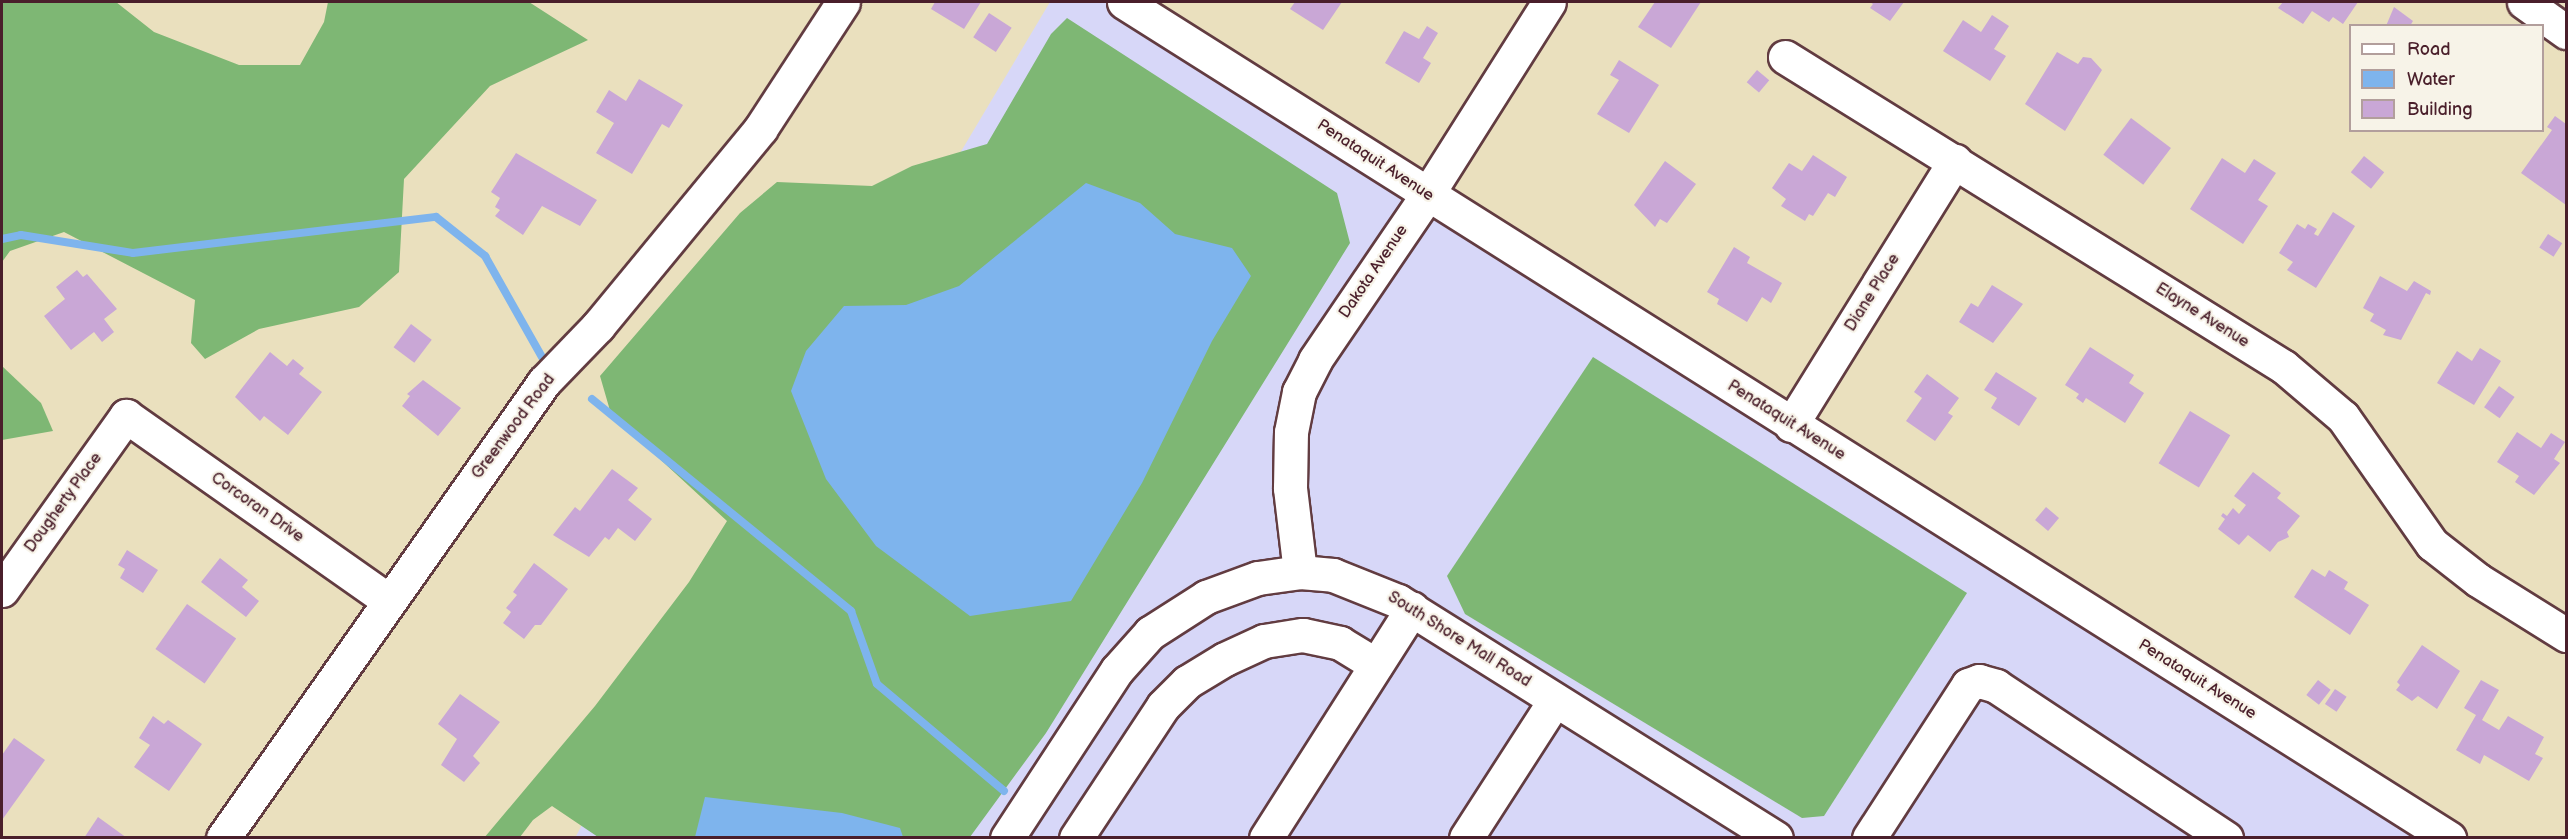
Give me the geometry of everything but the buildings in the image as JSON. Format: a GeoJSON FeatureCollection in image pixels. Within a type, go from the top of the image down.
{"type":"FeatureCollection","features":[{"type":"Feature","properties":{"kind":"street","name":"Greenwood Road"},"geometry":{"type":"LineString","coordinates":[[223,837],[544,382],[598,326],[761,128],[843,2]]}},
{"type":"Feature","properties":{"kind":"street","name":"Penataquit Avenue"},"geometry":{"type":"LineString","coordinates":[[1124,2],[1791,425],[2450,837]]}},
{"type":"Feature","properties":{"kind":"street","name":"Dakota Avenue"},"geometry":{"type":"LineString","coordinates":[[1300,572],[1290,488],[1292,432],[1299,392],[1315,360],[1427,195],[1549,2]]}},
{"type":"Feature","properties":{"kind":"street"},"geometry":{"type":"LineString","coordinates":[[2524,2],[2566,32]]}},
{"type":"Feature","properties":{"kind":"street","name":"Elayne Avenue"},"geometry":{"type":"LineString","coordinates":[[1785,57],[2284,367],[2343,417],[2432,544],[2478,580],[2566,635]]}},
{"type":"Feature","properties":{"kind":"street","name":"Diane Place"},"geometry":{"type":"LineString","coordinates":[[1791,425],[1955,161]]}},
{"type":"Feature","properties":{"kind":"street","name":"Corcoran Drive"},"geometry":{"type":"LineString","coordinates":[[126,416],[388,600]]}},
{"type":"Feature","properties":{"kind":"street","name":"Dougherty Place"},"geometry":{"type":"LineString","coordinates":[[2,590],[126,416]]}},
{"type":"Feature","properties":{"kind":"street","name":"South Shore Mall Road"},"geometry":{"type":"LineString","coordinates":[[1007,837],[1098,698],[1150,633],[1206,597],[1258,578],[1300,572],[1333,575],[1412,609],[1775,837]]}},
{"type":"Feature","properties":{"kind":"street"},"geometry":{"type":"LineString","coordinates":[[1266,837],[1412,609]]}},
{"type":"Feature","properties":{"kind":"street"},"geometry":{"type":"LineString","coordinates":[[1076,837],[1163,706],[1187,682],[1225,659],[1264,641],[1303,635],[1340,643],[1376,665]]}},
{"type":"Feature","properties":{"kind":"street"},"geometry":{"type":"LineString","coordinates":[[1869,837],[1968,685],[1979,681],[1996,686],[2226,837]]}},
{"type":"Feature","properties":{"kind":"street"},"geometry":{"type":"LineString","coordinates":[[1466,837],[1555,700]]}},
{"type":"Feature","properties":{"kind":"shaded area"},"geometry":{"type":"Polygon","coordinates":[[[1050,2],[1124,2],[2449,838],[575,838],[760,489],[1050,2]]]}},
{"type":"Feature","properties":{"kind":"green space"},"geometry":{"type":"Polygon","coordinates":[[[2,2],[116,2],[154,32],[239,65],[300,65],[324,22],[328,2],[529,2],[588,40],[490,86],[404,179],[399,272],[359,307],[259,329],[205,359],[191,343],[195,300],[64,232],[10,251],[2,262],[2,2]]]}},
{"type":"Feature","properties":{"kind":"green space"},"geometry":{"type":"Polygon","coordinates":[[[1067,18],[1337,193],[1350,243],[1046,733],[970,837],[598,837],[552,806],[533,820],[520,837],[484,838],[595,706],[689,582],[727,521],[611,414],[600,376],[740,213],[777,182],[872,186],[912,166],[987,144],[1051,34],[1067,18]]]}},
{"type":"Feature","properties":{"kind":"green space"},"geometry":{"type":"Polygon","coordinates":[[[1593,357],[1967,593],[1824,816],[1802,818],[1465,614],[1447,576],[1593,357]]]}},
{"type":"Feature","properties":{"kind":"green space"},"geometry":{"type":"Polygon","coordinates":[[[2,366],[41,403],[53,431],[2,440],[2,366]]]}},
{"type":"Feature","properties":{"kind":"water"},"geometry":{"type":"Polygon","coordinates":[[[1086,183],[1140,203],[1175,234],[1232,248],[1251,276],[1212,341],[1142,483],[1071,601],[970,616],[876,546],[826,479],[791,391],[806,351],[844,306],[906,305],[959,286],[1086,183]]]}},
{"type":"Feature","properties":{"kind":"water"},"geometry":{"type":"Polygon","coordinates":[[[705,797],[842,813],[900,828],[903,837],[695,837],[705,797]]]}},
{"type":"Feature","properties":{"kind":"waterway"},"geometry":{"type":"LineString","coordinates":[[2,239],[21,235],[133,253],[436,217],[485,256],[542,357]]}},
{"type":"Feature","properties":{"kind":"waterway"},"geometry":{"type":"LineString","coordinates":[[592,399],[851,611],[877,684],[1004,791]]}}]}
